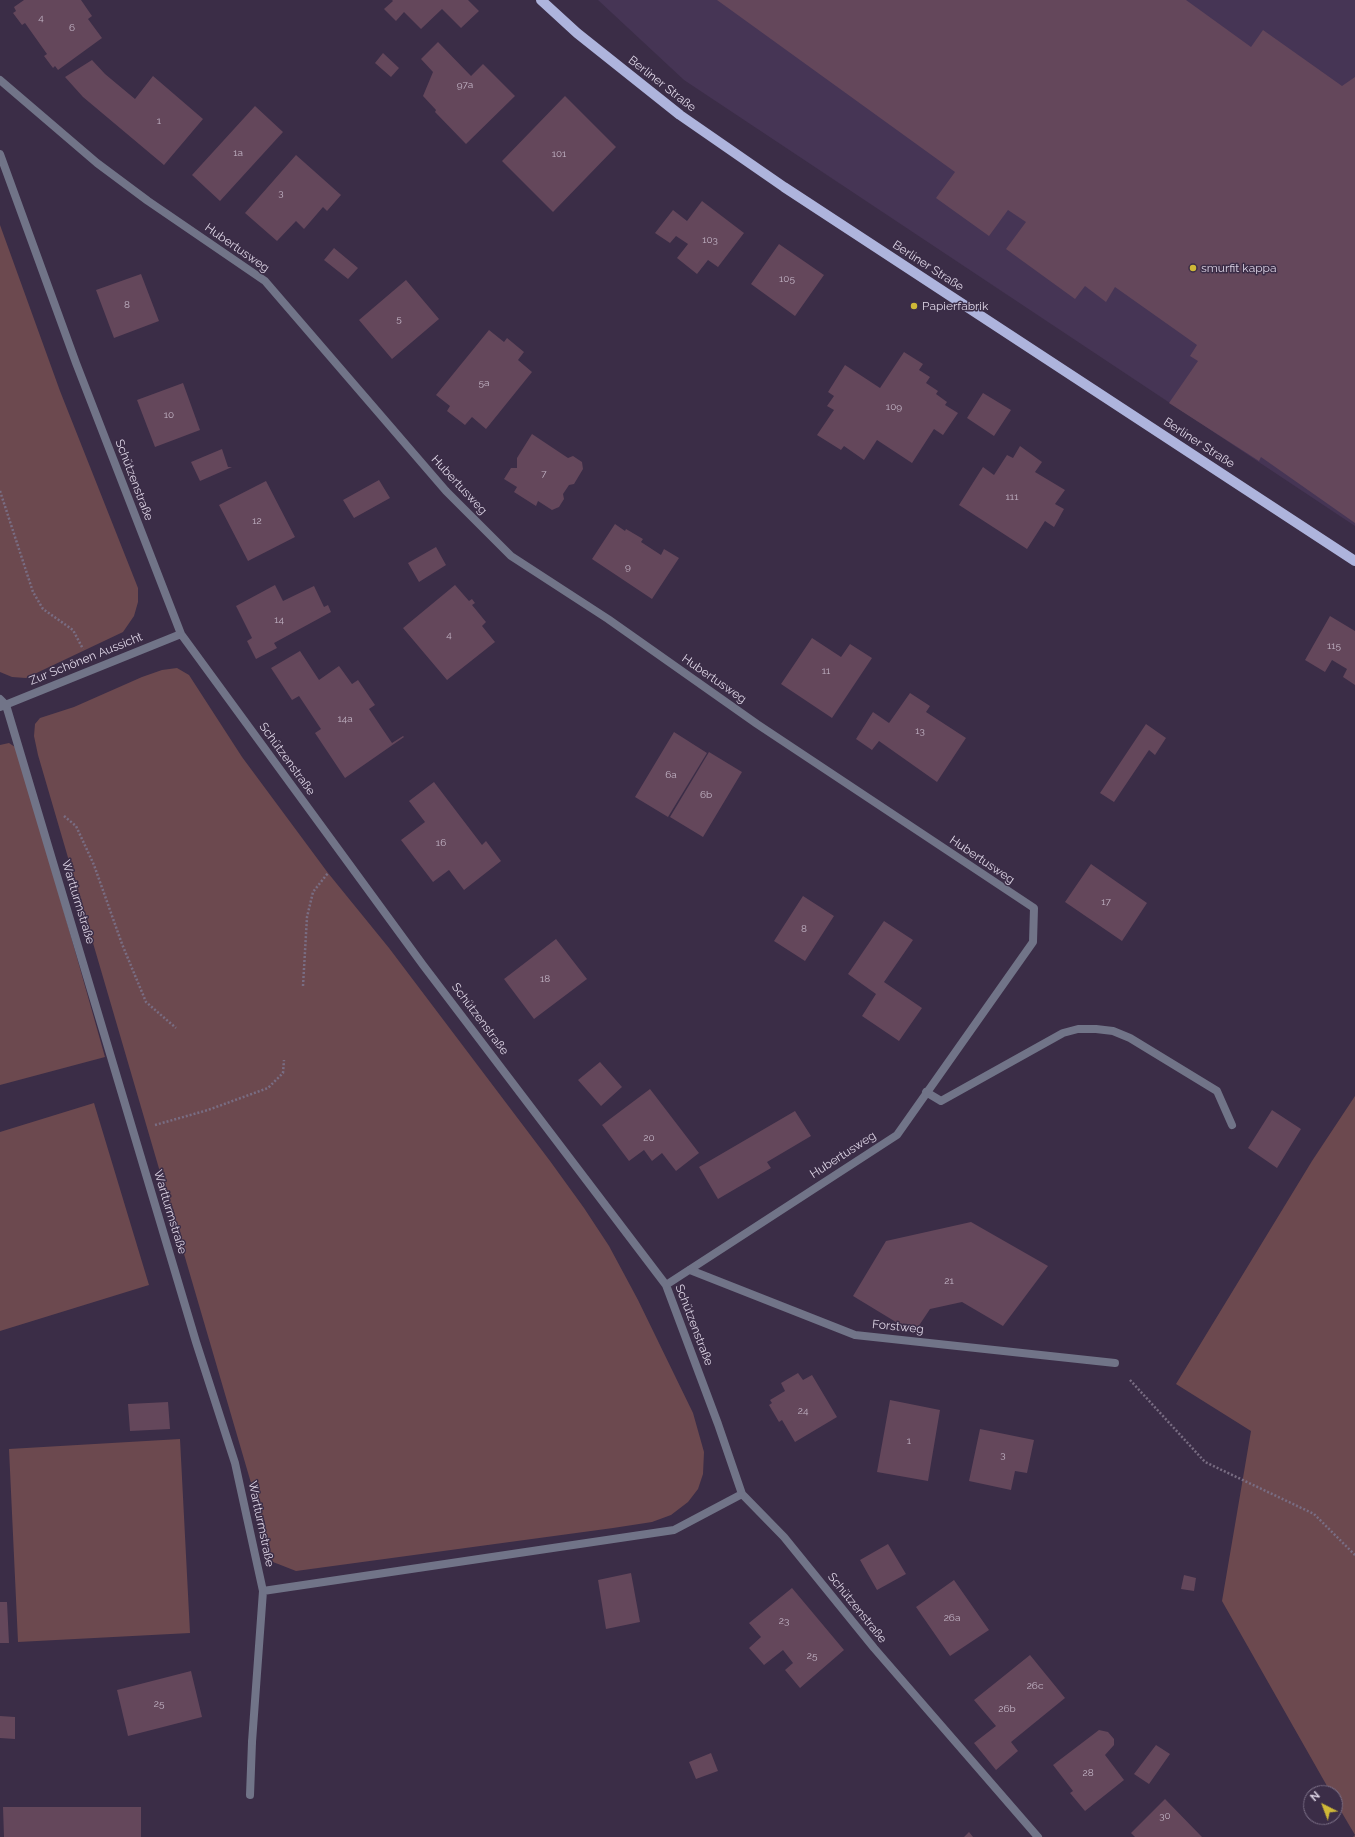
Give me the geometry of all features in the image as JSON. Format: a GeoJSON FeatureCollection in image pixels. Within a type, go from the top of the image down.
{"type":"FeatureCollection","features":[{"type":"Feature","properties":{"kind":"main road","name":"Berliner Straße"},"geometry":{"type":"LineString","coordinates":[[540,0],[577,33],[686,120],[784,187],[1355,562]]}},
{"type":"Feature","properties":{"kind":"street","name":"Hubertusweg"},"geometry":{"type":"LineString","coordinates":[[0,80],[97,163],[148,201],[265,281],[446,491],[511,556],[608,619],[757,724],[1034,908],[1033,942],[897,1134],[666,1285]]}},
{"type":"Feature","properties":{"kind":"street","name":"Schützenstraße"},"geometry":{"type":"LineString","coordinates":[[0,154],[76,363],[181,634],[423,965],[666,1285],[718,1424],[742,1494],[784,1537],[874,1648],[1038,1837]]}},
{"type":"Feature","properties":{"kind":"street","name":"Zur Schönen Aussicht"},"geometry":{"type":"LineString","coordinates":[[3,706],[181,634]]}},
{"type":"Feature","properties":{"kind":"street","name":"Wartturmstraße"},"geometry":{"type":"LineString","coordinates":[[0,699],[35,800],[196,1342],[235,1463],[263,1591],[252,1742],[250,1795]]}},
{"type":"Feature","properties":{"kind":"street"},"geometry":{"type":"LineString","coordinates":[[926,1092],[941,1101],[1063,1033],[1078,1029],[1096,1029],[1114,1031],[1130,1038],[1217,1091],[1232,1125]]}},
{"type":"Feature","properties":{"kind":"street","name":"Forstweg"},"geometry":{"type":"LineString","coordinates":[[690,1270],[855,1335],[1115,1363]]}},
{"type":"Feature","properties":{"kind":"street"},"geometry":{"type":"LineString","coordinates":[[263,1591],[674,1530],[742,1494]]}},
{"type":"Feature","properties":{"kind":"path"},"geometry":{"type":"LineString","coordinates":[[0,491],[33,592],[43,609],[73,630],[93,669]]}},
{"type":"Feature","properties":{"kind":"path"},"geometry":{"type":"LineString","coordinates":[[35,800],[53,806],[76,826],[94,865],[122,944],[146,1002],[176,1028]]}},
{"type":"Feature","properties":{"kind":"path"},"geometry":{"type":"LineString","coordinates":[[303,986],[307,917],[313,892],[328,873],[346,858]]}},
{"type":"Feature","properties":{"kind":"path"},"geometry":{"type":"LineString","coordinates":[[134,1132],[208,1110],[268,1088],[283,1073],[284,1060]]}},
{"type":"Feature","properties":{"kind":"path"},"geometry":{"type":"LineString","coordinates":[[1115,1363],[1205,1462],[1314,1514],[1355,1555]]}},
{"type":"Feature","properties":{"kind":"shaded area","name":"smurfit kappa"},"geometry":{"type":"Polygon","coordinates":[[[598,0],[1355,0],[1355,526],[684,80],[598,0]]]}},
{"type":"Feature","properties":{"kind":"shaded area"},"geometry":{"type":"Polygon","coordinates":[[[0,225],[60,391],[138,588],[138,602],[134,616],[123,632],[26,678],[12,677],[0,672],[0,225]]]}},
{"type":"Feature","properties":{"kind":"shaded area"},"geometry":{"type":"Polygon","coordinates":[[[177,668],[189,675],[242,757],[328,873],[389,948],[550,1161],[609,1246],[638,1300],[693,1413],[704,1452],[703,1474],[698,1489],[688,1502],[671,1515],[652,1522],[613,1528],[296,1571],[273,1562],[38,755],[34,736],[35,724],[40,718],[74,707],[142,677],[162,670],[177,668]]]}},
{"type":"Feature","properties":{"kind":"shaded area"},"geometry":{"type":"Polygon","coordinates":[[[9,743],[18,749],[105,1057],[0,1085],[0,745],[9,743]]]}},
{"type":"Feature","properties":{"kind":"shaded area"},"geometry":{"type":"Polygon","coordinates":[[[1355,1096],[1355,1835],[1343,1815],[1343,1785],[1326,1785],[1222,1601],[1251,1431],[1176,1384],[1312,1161],[1355,1096]]]}},
{"type":"Feature","properties":{"kind":"shaded area"},"geometry":{"type":"Polygon","coordinates":[[[94,1103],[149,1285],[0,1331],[0,1132],[94,1103]]]}},
{"type":"Feature","properties":{"kind":"shaded area"},"geometry":{"type":"Polygon","coordinates":[[[180,1439],[190,1633],[18,1642],[9,1449],[180,1439]]]}},
{"type":"Feature","properties":{"kind":"building"},"geometry":{"type":"Polygon","coordinates":[[[24,0],[81,0],[92,16],[88,19],[102,38],[58,70],[55,66],[53,68],[44,56],[47,54],[25,23],[22,25],[13,13],[16,11],[14,7],[24,0]]]}},
{"type":"Feature","properties":{"kind":"building"},"geometry":{"type":"Polygon","coordinates":[[[392,0],[468,0],[479,11],[461,28],[442,9],[421,29],[404,12],[396,21],[384,9],[393,1],[392,0]]]}},
{"type":"Feature","properties":{"kind":"building","name":"smurfit kappa"},"geometry":{"type":"Polygon","coordinates":[[[717,0],[1186,0],[1251,47],[1263,30],[1342,86],[1355,77],[1355,523],[1261,457],[1259,461],[1169,403],[1198,361],[1190,356],[1197,345],[1115,287],[1106,302],[1085,286],[1075,299],[1006,249],[1026,222],[1008,210],[989,236],[936,198],[955,172],[717,0]]]}},
{"type":"Feature","properties":{"kind":"building"},"geometry":{"type":"Polygon","coordinates":[[[438,42],[471,76],[483,64],[515,96],[466,144],[435,112],[436,110],[423,96],[433,72],[421,59],[438,42]]]}},
{"type":"Feature","properties":{"kind":"building"},"geometry":{"type":"Polygon","coordinates":[[[383,53],[399,68],[391,77],[375,63],[383,53]]]}},
{"type":"Feature","properties":{"kind":"building"},"geometry":{"type":"Polygon","coordinates":[[[92,60],[105,74],[135,99],[153,76],[203,119],[164,165],[83,97],[65,77],[92,60]]]}},
{"type":"Feature","properties":{"kind":"building"},"geometry":{"type":"Polygon","coordinates":[[[565,96],[616,147],[553,212],[502,161],[565,96]]]}},
{"type":"Feature","properties":{"kind":"building"},"geometry":{"type":"Polygon","coordinates":[[[255,106],[283,132],[220,201],[192,175],[255,106]]]}},
{"type":"Feature","properties":{"kind":"building"},"geometry":{"type":"Polygon","coordinates":[[[296,155],[341,195],[327,211],[323,207],[304,229],[296,221],[277,241],[245,213],[296,155]]]}},
{"type":"Feature","properties":{"kind":"building"},"geometry":{"type":"Polygon","coordinates":[[[702,201],[744,233],[718,267],[708,260],[697,274],[677,258],[688,244],[676,236],[670,243],[655,233],[673,210],[687,221],[702,201]]]}},
{"type":"Feature","properties":{"kind":"building"},"geometry":{"type":"Polygon","coordinates":[[[779,244],[824,275],[795,316],[751,284],[779,244]]]}},
{"type":"Feature","properties":{"kind":"building"},"geometry":{"type":"Polygon","coordinates":[[[334,248],[358,268],[348,279],[324,260],[334,248]]]}},
{"type":"Feature","properties":{"kind":"building"},"geometry":{"type":"Polygon","coordinates":[[[141,274],[159,321],[114,338],[96,290],[141,274]]]}},
{"type":"Feature","properties":{"kind":"building"},"geometry":{"type":"Polygon","coordinates":[[[406,280],[439,319],[392,359],[359,320],[406,280]]]}},
{"type":"Feature","properties":{"kind":"building"},"geometry":{"type":"Polygon","coordinates":[[[489,330],[504,342],[507,338],[524,352],[518,360],[532,372],[486,429],[472,417],[465,425],[447,411],[450,406],[436,395],[489,330]]]}},
{"type":"Feature","properties":{"kind":"building"},"geometry":{"type":"Polygon","coordinates":[[[904,352],[923,364],[919,370],[930,377],[926,383],[938,391],[936,394],[947,402],[945,405],[958,413],[943,435],[934,429],[912,463],[877,440],[864,460],[844,446],[841,450],[817,435],[834,410],[827,406],[834,396],[828,392],[845,365],[880,388],[904,352]]]}},
{"type":"Feature","properties":{"kind":"building"},"geometry":{"type":"Polygon","coordinates":[[[183,383],[200,430],[155,447],[137,400],[183,383]]]}},
{"type":"Feature","properties":{"kind":"building"},"geometry":{"type":"Polygon","coordinates":[[[983,393],[1011,410],[994,436],[967,418],[983,393]]]}},
{"type":"Feature","properties":{"kind":"building"},"geometry":{"type":"Polygon","coordinates":[[[532,434],[568,458],[573,456],[582,462],[583,469],[574,484],[569,485],[563,494],[564,499],[559,507],[552,510],[538,501],[536,506],[514,492],[517,487],[504,479],[511,468],[517,468],[517,458],[532,434]]]}},
{"type":"Feature","properties":{"kind":"building"},"geometry":{"type":"Polygon","coordinates":[[[1020,446],[1042,462],[1035,472],[1065,490],[1055,504],[1064,509],[1054,527],[1045,521],[1027,549],[959,505],[983,467],[994,475],[1007,455],[1013,458],[1020,446]]]}},
{"type":"Feature","properties":{"kind":"building"},"geometry":{"type":"Polygon","coordinates":[[[222,449],[228,467],[232,467],[200,481],[191,462],[222,449]]]}},
{"type":"Feature","properties":{"kind":"building"},"geometry":{"type":"Polygon","coordinates":[[[379,480],[390,498],[354,518],[343,500],[379,480]]]}},
{"type":"Feature","properties":{"kind":"building"},"geometry":{"type":"Polygon","coordinates":[[[266,481],[295,537],[248,561],[219,505],[266,481]]]}},
{"type":"Feature","properties":{"kind":"building"},"geometry":{"type":"Polygon","coordinates":[[[615,524],[625,531],[626,529],[643,539],[641,542],[661,555],[664,549],[679,558],[652,599],[592,559],[615,524]]]}},
{"type":"Feature","properties":{"kind":"building"},"geometry":{"type":"Polygon","coordinates":[[[436,547],[446,565],[419,582],[408,563],[436,547]]]}},
{"type":"Feature","properties":{"kind":"building"},"geometry":{"type":"Polygon","coordinates":[[[275,585],[283,601],[314,586],[324,607],[328,605],[331,612],[274,643],[277,648],[256,659],[247,641],[252,638],[236,606],[275,585]]]}},
{"type":"Feature","properties":{"kind":"building"},"geometry":{"type":"Polygon","coordinates":[[[455,585],[469,601],[472,599],[475,603],[472,605],[486,622],[482,626],[495,642],[447,680],[403,628],[455,585]]]}},
{"type":"Feature","properties":{"kind":"building"},"geometry":{"type":"Polygon","coordinates":[[[1330,616],[1355,631],[1355,685],[1343,677],[1347,669],[1332,660],[1325,672],[1305,660],[1330,616]]]}},
{"type":"Feature","properties":{"kind":"building"},"geometry":{"type":"Polygon","coordinates":[[[812,638],[841,657],[850,644],[872,658],[832,718],[781,684],[812,638]]]}},
{"type":"Feature","properties":{"kind":"building"},"geometry":{"type":"Polygon","coordinates":[[[300,651],[319,680],[339,666],[352,684],[358,680],[375,705],[369,709],[392,743],[403,736],[404,737],[345,778],[315,733],[321,729],[299,696],[292,700],[271,668],[300,651]]]}},
{"type":"Feature","properties":{"kind":"building"},"geometry":{"type":"Polygon","coordinates":[[[910,693],[930,706],[926,712],[966,738],[937,782],[879,741],[872,750],[856,739],[873,712],[889,723],[910,693]]]}},
{"type":"Feature","properties":{"kind":"building"},"geometry":{"type":"Polygon","coordinates":[[[1146,724],[1166,738],[1155,755],[1149,750],[1114,802],[1100,793],[1146,724]]]}},
{"type":"Feature","properties":{"kind":"building"},"geometry":{"type":"Polygon","coordinates":[[[674,732],[707,753],[668,817],[635,797],[674,732]]]}},
{"type":"Feature","properties":{"kind":"building"},"geometry":{"type":"Polygon","coordinates":[[[709,752],[742,772],[703,837],[670,817],[709,752]]]}},
{"type":"Feature","properties":{"kind":"building"},"geometry":{"type":"Polygon","coordinates":[[[434,782],[482,845],[486,841],[501,861],[464,890],[449,870],[433,882],[401,840],[425,822],[409,801],[434,782]]]}},
{"type":"Feature","properties":{"kind":"building"},"geometry":{"type":"Polygon","coordinates":[[[1091,864],[1147,903],[1122,941],[1065,902],[1091,864]]]}},
{"type":"Feature","properties":{"kind":"building"},"geometry":{"type":"Polygon","coordinates":[[[803,896],[834,916],[805,961],[774,941],[803,896]]]}},
{"type":"Feature","properties":{"kind":"building"},"geometry":{"type":"Polygon","coordinates":[[[884,921],[913,940],[884,982],[922,1008],[899,1041],[862,1016],[876,994],[848,974],[884,921]]]}},
{"type":"Feature","properties":{"kind":"building"},"geometry":{"type":"Polygon","coordinates":[[[556,939],[587,979],[534,1019],[504,979],[556,939]]]}},
{"type":"Feature","properties":{"kind":"building"},"geometry":{"type":"Polygon","coordinates":[[[600,1062],[622,1087],[601,1106],[578,1080],[600,1062]]]}},
{"type":"Feature","properties":{"kind":"building"},"geometry":{"type":"Polygon","coordinates":[[[650,1089],[699,1153],[676,1171],[662,1153],[652,1161],[644,1150],[629,1161],[602,1125],[650,1089]]]}},
{"type":"Feature","properties":{"kind":"building"},"geometry":{"type":"Polygon","coordinates":[[[1272,1110],[1301,1129],[1277,1168],[1248,1148],[1272,1110]]]}},
{"type":"Feature","properties":{"kind":"building"},"geometry":{"type":"Polygon","coordinates":[[[795,1111],[811,1136],[767,1162],[771,1168],[718,1199],[699,1167],[795,1111]]]}},
{"type":"Feature","properties":{"kind":"building"},"geometry":{"type":"Polygon","coordinates":[[[971,1222],[1048,1266],[1003,1326],[962,1302],[930,1309],[914,1333],[853,1296],[886,1241],[971,1222]]]}},
{"type":"Feature","properties":{"kind":"building"},"geometry":{"type":"Polygon","coordinates":[[[798,1373],[803,1380],[812,1375],[837,1417],[795,1442],[782,1420],[779,1422],[769,1405],[772,1403],[770,1400],[785,1391],[781,1383],[798,1373]]]}},
{"type":"Feature","properties":{"kind":"building"},"geometry":{"type":"Polygon","coordinates":[[[890,1400],[940,1410],[928,1481],[877,1472],[890,1400]]]}},
{"type":"Feature","properties":{"kind":"building"},"geometry":{"type":"Polygon","coordinates":[[[168,1402],[170,1429],[130,1431],[128,1404],[168,1402]]]}},
{"type":"Feature","properties":{"kind":"building"},"geometry":{"type":"Polygon","coordinates":[[[980,1429],[1034,1440],[1027,1473],[1015,1471],[1011,1490],[969,1481],[980,1429]]]}},
{"type":"Feature","properties":{"kind":"building"},"geometry":{"type":"Polygon","coordinates":[[[888,1544],[906,1574],[877,1590],[860,1560],[888,1544]]]}},
{"type":"Feature","properties":{"kind":"building"},"geometry":{"type":"Polygon","coordinates":[[[631,1573],[640,1622],[606,1629],[598,1580],[631,1573]]]}},
{"type":"Feature","properties":{"kind":"building"},"geometry":{"type":"Polygon","coordinates":[[[1184,1575],[1196,1578],[1194,1591],[1181,1589],[1184,1575]]]}},
{"type":"Feature","properties":{"kind":"building"},"geometry":{"type":"Polygon","coordinates":[[[954,1580],[989,1630],[950,1656],[916,1607],[954,1580]]]}},
{"type":"Feature","properties":{"kind":"building"},"geometry":{"type":"Polygon","coordinates":[[[792,1588],[844,1650],[800,1688],[785,1670],[793,1663],[783,1650],[764,1665],[749,1648],[761,1637],[749,1623],[792,1588]]]}},
{"type":"Feature","properties":{"kind":"building"},"geometry":{"type":"Polygon","coordinates":[[[0,1602],[7,1602],[9,1643],[0,1643],[0,1602]]]}},
{"type":"Feature","properties":{"kind":"building"},"geometry":{"type":"Polygon","coordinates":[[[1030,1655],[1065,1698],[1011,1742],[1018,1751],[996,1770],[974,1743],[996,1726],[974,1700],[1030,1655]]]}},
{"type":"Feature","properties":{"kind":"building"},"geometry":{"type":"Polygon","coordinates":[[[191,1671],[202,1717],[128,1736],[117,1690],[191,1671]]]}},
{"type":"Feature","properties":{"kind":"building"},"geometry":{"type":"Polygon","coordinates":[[[0,1716],[15,1717],[15,1739],[0,1738],[0,1716]]]}},
{"type":"Feature","properties":{"kind":"building"},"geometry":{"type":"Polygon","coordinates":[[[1099,1730],[1108,1732],[1114,1739],[1114,1745],[1105,1755],[1124,1780],[1085,1811],[1070,1793],[1073,1791],[1053,1765],[1099,1730]]]}},
{"type":"Feature","properties":{"kind":"building"},"geometry":{"type":"Polygon","coordinates":[[[1156,1745],[1170,1754],[1149,1784],[1134,1774],[1156,1745]]]}},
{"type":"Feature","properties":{"kind":"building"},"geometry":{"type":"Polygon","coordinates":[[[711,1753],[718,1771],[696,1779],[689,1762],[711,1753]]]}},
{"type":"Feature","properties":{"kind":"building"},"geometry":{"type":"Polygon","coordinates":[[[1165,1799],[1202,1837],[1135,1837],[1131,1833],[1165,1799]]]}},
{"type":"Feature","properties":{"kind":"building"},"geometry":{"type":"Polygon","coordinates":[[[3,1807],[141,1807],[141,1837],[4,1837],[3,1807]]]}},
{"type":"Feature","properties":{"kind":"building"},"geometry":{"type":"Polygon","coordinates":[[[969,1832],[973,1837],[964,1837],[969,1832]]]}},
{"type":"Feature","properties":{"kind":"place","name":"smurfit kappa"},"geometry":{"type":"Point","coordinates":[1193,268]}},
{"type":"Feature","properties":{"kind":"place","name":"Papierfabrik"},"geometry":{"type":"Point","coordinates":[914,306]}}]}
